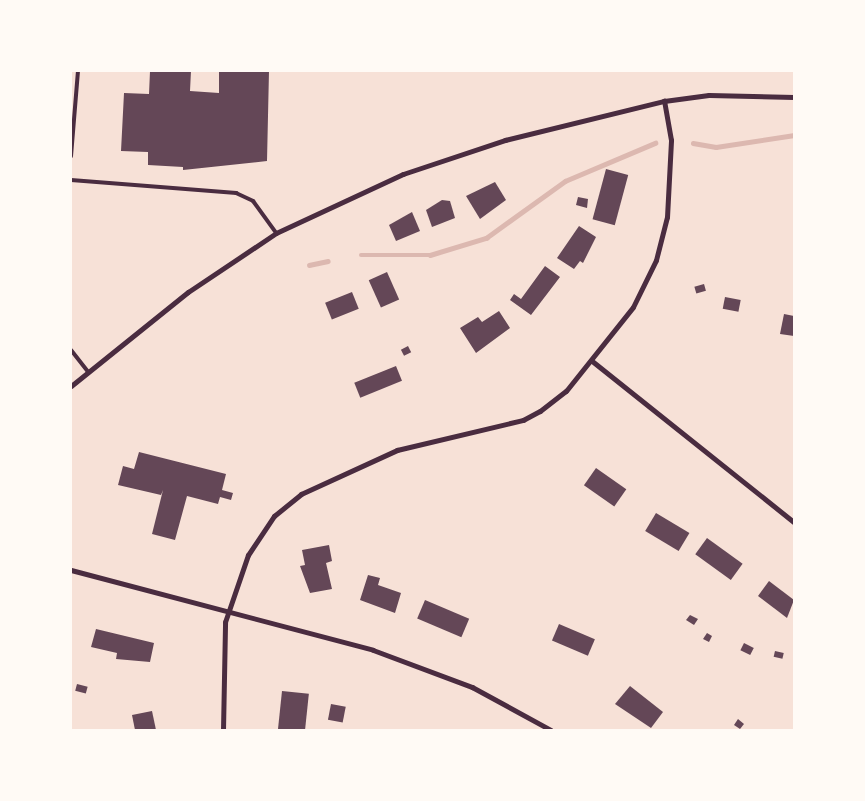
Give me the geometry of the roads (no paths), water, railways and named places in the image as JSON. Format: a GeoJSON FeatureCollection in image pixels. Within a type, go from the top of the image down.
{"type":"FeatureCollection","features":[{"type":"Feature","properties":{"kind":"street"},"geometry":{"type":"LineString","coordinates":[[71,386],[188,292],[276,233],[364,190],[458,154],[664,101],[709,95],[794,98]]}},
{"type":"Feature","properties":{"kind":"street"},"geometry":{"type":"LineString","coordinates":[[223,730],[222,638],[228,610],[253,544],[274,516],[302,494],[415,444],[523,420],[555,401],[592,361],[633,307],[663,238],[672,169],[664,101]]}},
{"type":"Feature","properties":{"kind":"street"},"geometry":{"type":"LineString","coordinates":[[592,361],[794,522]]}},
{"type":"Feature","properties":{"kind":"street"},"geometry":{"type":"LineString","coordinates":[[71,570],[228,610],[373,650],[463,683],[551,730]]}},
{"type":"Feature","properties":{"kind":"lane"},"geometry":{"type":"LineString","coordinates":[[71,156],[78,71]]}},
{"type":"Feature","properties":{"kind":"lane"},"geometry":{"type":"LineString","coordinates":[[71,180],[236,193],[253,201],[276,233]]}},
{"type":"Feature","properties":{"kind":"lane"},"geometry":{"type":"LineString","coordinates":[[71,350],[88,372]]}},
{"type":"Feature","properties":{"kind":"waterway"},"geometry":{"type":"LineString","coordinates":[[693,143],[716,147],[794,135]]}},
{"type":"Feature","properties":{"kind":"waterway"},"geometry":{"type":"LineString","coordinates":[[361,255],[430,255],[486,238],[565,181],[655,143]]}},
{"type":"Feature","properties":{"kind":"waterway"},"geometry":{"type":"LineString","coordinates":[[309,265],[328,261]]}}]}
